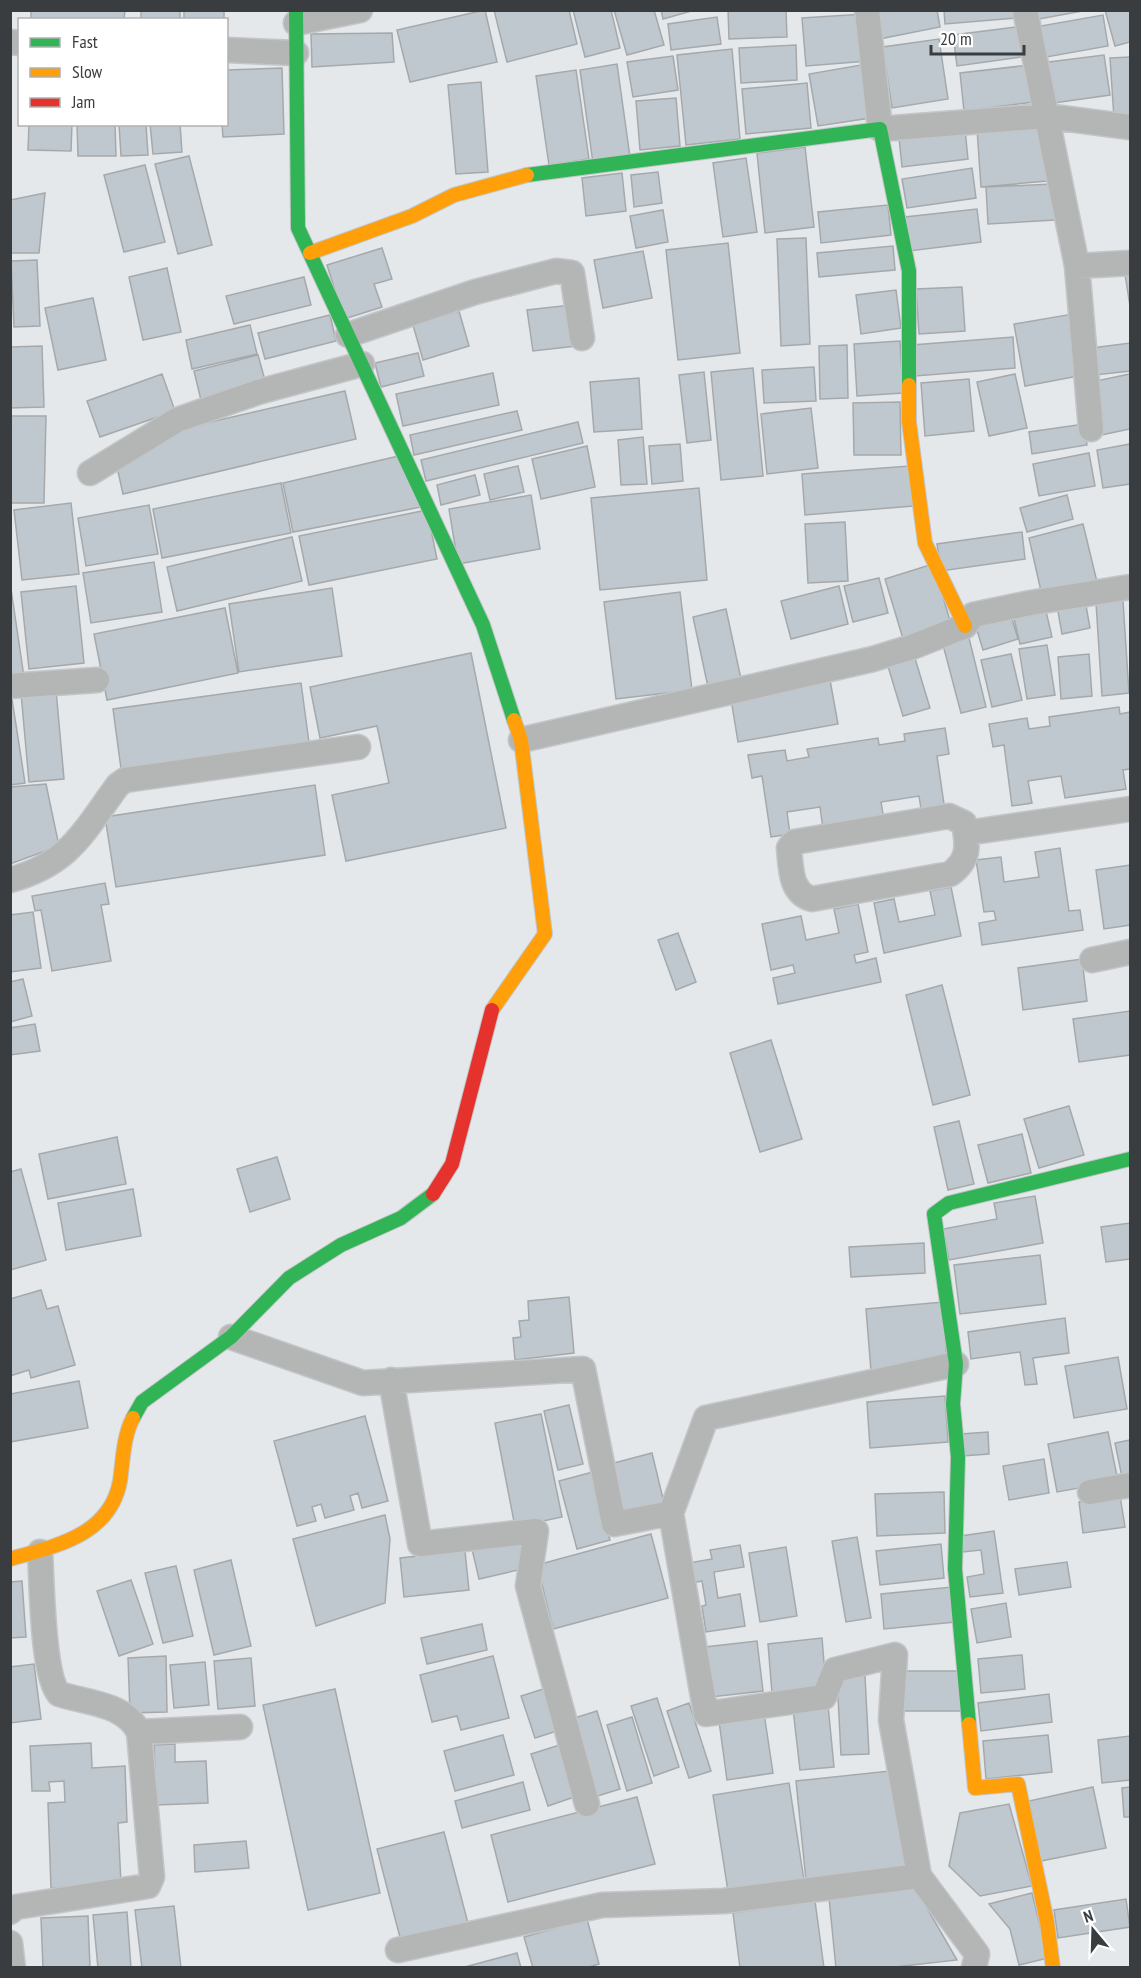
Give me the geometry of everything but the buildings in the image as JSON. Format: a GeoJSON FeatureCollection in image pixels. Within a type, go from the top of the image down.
{"type":"FeatureCollection","features":[{"type":"Feature","properties":{"kind":"street"},"geometry":{"type":"LineString","coordinates":[[10,1559],[68,1543],[93,1528],[111,1507],[128,1428],[134,1413],[142,1402],[231,1337],[289,1278],[341,1245],[401,1218],[434,1193],[452,1164],[491,1012],[545,934],[521,740],[483,625],[298,228],[296,17],[360,10]]}},
{"type":"Feature","properties":{"kind":"street"},"geometry":{"type":"LineString","coordinates":[[867,10],[880,129],[909,271],[909,422],[925,543],[965,626]]}},
{"type":"Feature","properties":{"kind":"street"},"geometry":{"type":"LineString","coordinates":[[1025,10],[1077,266],[1091,429]]}},
{"type":"Feature","properties":{"kind":"street"},"geometry":{"type":"LineString","coordinates":[[228,50],[296,53]]}},
{"type":"Feature","properties":{"kind":"street"},"geometry":{"type":"LineString","coordinates":[[310,253],[412,216],[454,195],[526,175],[880,129],[1046,116],[1130,127]]}},
{"type":"Feature","properties":{"kind":"street"},"geometry":{"type":"LineString","coordinates":[[1077,266],[1131,263]]}},
{"type":"Feature","properties":{"kind":"street"},"geometry":{"type":"LineString","coordinates":[[348,335],[475,292],[556,272],[572,273],[582,338]]}},
{"type":"Feature","properties":{"kind":"street"},"geometry":{"type":"LineString","coordinates":[[90,473],[177,420],[258,393],[362,364]]}},
{"type":"Feature","properties":{"kind":"street"},"geometry":{"type":"LineString","coordinates":[[521,740],[873,658],[912,647],[965,626],[973,615],[1030,603],[1131,587]]}},
{"type":"Feature","properties":{"kind":"street"},"geometry":{"type":"LineString","coordinates":[[10,686],[97,680]]}},
{"type":"Feature","properties":{"kind":"street"},"geometry":{"type":"LineString","coordinates":[[10,880],[43,869],[74,846],[118,785],[125,780],[358,747]]}},
{"type":"Feature","properties":{"kind":"street"},"geometry":{"type":"LineString","coordinates":[[966,833],[1131,809]]}},
{"type":"Feature","properties":{"kind":"street"},"geometry":{"type":"LineString","coordinates":[[949,816],[964,823],[966,833],[969,845],[965,858],[959,868],[950,874],[812,899],[801,896],[796,889],[789,848],[801,839],[949,816]]}},
{"type":"Feature","properties":{"kind":"street"},"geometry":{"type":"LineString","coordinates":[[1092,960],[1131,952]]}},
{"type":"Feature","properties":{"kind":"street"},"geometry":{"type":"LineString","coordinates":[[1053,1968],[1051,1941],[1024,1828],[1018,1784],[975,1788],[955,1569],[958,1457],[953,1404],[956,1364],[934,1214],[949,1203],[1131,1158]]}},
{"type":"Feature","properties":{"kind":"street"},"geometry":{"type":"LineString","coordinates":[[231,1337],[363,1383],[583,1369],[614,1524],[671,1513]]}},
{"type":"Feature","properties":{"kind":"street"},"geometry":{"type":"LineString","coordinates":[[956,1364],[706,1418],[671,1513],[706,1714],[824,1697],[835,1670],[895,1655],[891,1720],[919,1875],[977,1954],[974,1968]]}},
{"type":"Feature","properties":{"kind":"street"},"geometry":{"type":"LineString","coordinates":[[392,1380],[420,1544],[536,1532],[528,1586],[587,1804]]}},
{"type":"Feature","properties":{"kind":"street"},"geometry":{"type":"LineString","coordinates":[[1090,1492],[1131,1485]]}},
{"type":"Feature","properties":{"kind":"street"},"geometry":{"type":"LineString","coordinates":[[10,1912],[16,1907],[151,1883],[139,1732],[134,1721],[124,1714],[59,1694],[54,1688],[48,1668],[40,1552]]}},
{"type":"Feature","properties":{"kind":"street"},"geometry":{"type":"LineString","coordinates":[[139,1732],[240,1727]]}},
{"type":"Feature","properties":{"kind":"street"},"geometry":{"type":"LineString","coordinates":[[398,1950],[602,1905],[724,1901],[919,1875]]}},
{"type":"Feature","properties":{"kind":"street"},"geometry":{"type":"LineString","coordinates":[[10,1943],[13,1968]]}},
{"type":"Feature","properties":{"kind":"traffic: fast"},"geometry":{"type":"LineString","coordinates":[[296,10],[298,228],[483,625],[514,720]]}},
{"type":"Feature","properties":{"kind":"traffic: fast"},"geometry":{"type":"LineString","coordinates":[[527,175],[880,129],[909,271],[909,385]]}},
{"type":"Feature","properties":{"kind":"traffic: fast"},"geometry":{"type":"LineString","coordinates":[[969,1724],[955,1569],[958,1457],[953,1404],[956,1364],[934,1214],[949,1203],[1130,1159]]}},
{"type":"Feature","properties":{"kind":"traffic: fast"},"geometry":{"type":"LineString","coordinates":[[133,1418],[142,1402],[231,1337],[289,1278],[341,1245],[401,1218],[433,1194]]}},
{"type":"Feature","properties":{"kind":"traffic: slow"},"geometry":{"type":"LineString","coordinates":[[310,253],[412,216],[454,195],[527,175]]}},
{"type":"Feature","properties":{"kind":"traffic: slow"},"geometry":{"type":"LineString","coordinates":[[909,385],[909,422],[925,543],[965,626]]}},
{"type":"Feature","properties":{"kind":"traffic: slow"},"geometry":{"type":"LineString","coordinates":[[492,1010],[545,934],[521,740],[514,720]]}},
{"type":"Feature","properties":{"kind":"traffic: slow"},"geometry":{"type":"LineString","coordinates":[[10,1559],[78,1536],[105,1515],[114,1500],[120,1481],[125,1441],[133,1418]]}},
{"type":"Feature","properties":{"kind":"traffic: slow"},"geometry":{"type":"LineString","coordinates":[[969,1724],[975,1788],[1018,1784],[1047,1922],[1053,1968]]}},
{"type":"Feature","properties":{"kind":"traffic: jam"},"geometry":{"type":"LineString","coordinates":[[433,1194],[452,1164],[492,1010]]}}]}
